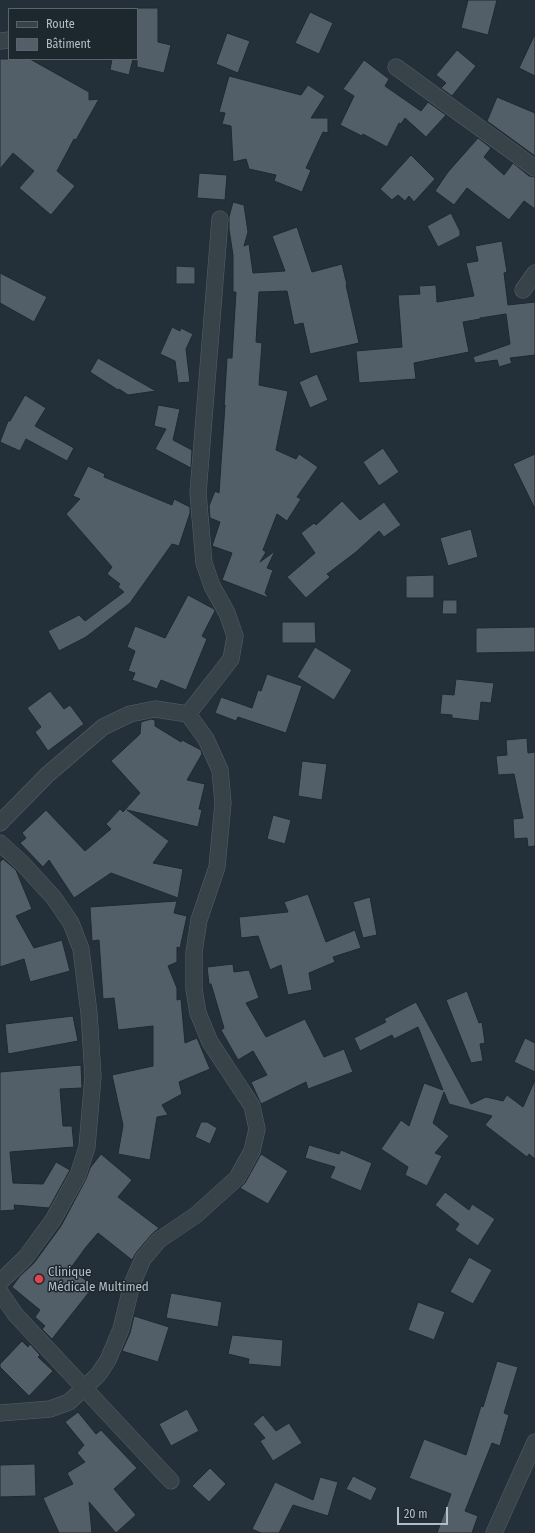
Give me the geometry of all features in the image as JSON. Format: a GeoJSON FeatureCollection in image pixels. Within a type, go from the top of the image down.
{"type":"FeatureCollection","features":[{"type":"Feature","properties":{"kind":"street"},"geometry":{"type":"LineString","coordinates":[[396,67],[535,168]]}},
{"type":"Feature","properties":{"kind":"street"},"geometry":{"type":"LineString","coordinates":[[188,714],[231,660],[235,636],[227,613],[212,586],[204,563],[198,493],[220,219]]}},
{"type":"Feature","properties":{"kind":"street"},"geometry":{"type":"LineString","coordinates":[[523,290],[535,273]]}},
{"type":"Feature","properties":{"kind":"street"},"geometry":{"type":"LineString","coordinates":[[0,823],[47,775],[103,727],[130,714],[155,709],[188,714],[206,739],[220,770],[223,803],[217,867],[199,920],[194,952],[194,989],[198,1013],[210,1042],[252,1106],[257,1129],[252,1151],[237,1178],[196,1215],[159,1240],[143,1259],[132,1284],[121,1329],[108,1360],[98,1375],[70,1402],[50,1409],[0,1413]]}},
{"type":"Feature","properties":{"kind":"street"},"geometry":{"type":"LineString","coordinates":[[0,843],[22,863],[54,898],[71,923],[81,949],[89,1013],[93,1076],[87,1148],[78,1175],[53,1220],[26,1257],[0,1282]]}},
{"type":"Feature","properties":{"kind":"street"},"geometry":{"type":"LineString","coordinates":[[0,1292],[15,1314],[171,1481]]}},
{"type":"Feature","properties":{"kind":"street"},"geometry":{"type":"LineString","coordinates":[[494,1533],[535,1442]]}},
{"type":"Feature","properties":{"kind":"building"},"geometry":{"type":"Polygon","coordinates":[[[468,0],[497,0],[488,35],[461,28],[468,0]]]}},
{"type":"Feature","properties":{"kind":"building"},"geometry":{"type":"Polygon","coordinates":[[[138,8],[158,8],[158,42],[171,45],[164,73],[137,67],[138,8]]]}},
{"type":"Feature","properties":{"kind":"building"},"geometry":{"type":"Polygon","coordinates":[[[310,12],[333,23],[319,54],[295,43],[310,12]]]}},
{"type":"Feature","properties":{"kind":"building"},"geometry":{"type":"Polygon","coordinates":[[[227,33],[250,41],[238,73],[216,64],[227,33]]]}},
{"type":"Feature","properties":{"kind":"building"},"geometry":{"type":"Polygon","coordinates":[[[535,34],[535,76],[519,68],[535,34]]]}},
{"type":"Feature","properties":{"kind":"building"},"geometry":{"type":"Polygon","coordinates":[[[457,50],[476,66],[452,96],[441,88],[446,83],[436,75],[457,50]]]}},
{"type":"Feature","properties":{"kind":"building"},"geometry":{"type":"Polygon","coordinates":[[[0,59],[32,60],[89,92],[89,100],[99,99],[76,140],[74,139],[57,171],[75,186],[51,215],[19,188],[34,171],[13,153],[0,169],[0,59]]]}},
{"type":"Feature","properties":{"kind":"building"},"geometry":{"type":"Polygon","coordinates":[[[112,60],[133,60],[129,75],[110,70],[112,60]]]}},
{"type":"Feature","properties":{"kind":"building"},"geometry":{"type":"Polygon","coordinates":[[[364,60],[389,79],[385,86],[421,111],[428,102],[446,115],[426,137],[405,118],[401,124],[399,123],[387,147],[363,134],[362,136],[340,125],[354,96],[343,89],[364,60]]]}},
{"type":"Feature","properties":{"kind":"building"},"geometry":{"type":"Polygon","coordinates":[[[229,76],[301,95],[308,85],[325,96],[311,118],[328,118],[328,133],[323,132],[306,168],[311,170],[302,192],[274,181],[276,175],[249,169],[246,159],[233,162],[231,126],[222,124],[225,113],[219,112],[229,76]]]}},
{"type":"Feature","properties":{"kind":"building"},"geometry":{"type":"Polygon","coordinates":[[[497,97],[535,113],[535,156],[487,121],[497,97]]]}},
{"type":"Feature","properties":{"kind":"building"},"geometry":{"type":"Polygon","coordinates":[[[478,138],[491,148],[484,157],[504,175],[513,163],[529,176],[535,177],[535,209],[524,201],[509,220],[467,188],[454,205],[435,191],[448,172],[478,138]]]}},
{"type":"Feature","properties":{"kind":"building"},"geometry":{"type":"Polygon","coordinates":[[[411,155],[435,179],[414,202],[409,196],[405,201],[398,195],[392,200],[380,189],[411,155]]]}},
{"type":"Feature","properties":{"kind":"building"},"geometry":{"type":"Polygon","coordinates":[[[199,173],[227,175],[225,200],[197,198],[199,173]]]}},
{"type":"Feature","properties":{"kind":"building"},"geometry":{"type":"Polygon","coordinates":[[[233,202],[244,205],[248,232],[244,246],[249,244],[253,273],[285,271],[272,236],[297,227],[312,272],[342,264],[359,343],[310,354],[303,323],[294,325],[287,291],[259,292],[256,342],[262,343],[259,385],[288,391],[276,450],[296,459],[299,454],[318,467],[297,497],[301,499],[287,521],[277,514],[263,550],[266,552],[260,562],[275,551],[267,568],[273,570],[265,593],[269,598],[222,580],[232,553],[212,546],[220,522],[210,518],[209,506],[215,491],[219,493],[227,358],[232,358],[236,292],[233,292],[233,255],[229,229],[229,217],[233,202]]]}},
{"type":"Feature","properties":{"kind":"building"},"geometry":{"type":"Polygon","coordinates":[[[451,213],[460,231],[460,236],[438,247],[427,226],[451,213]]]}},
{"type":"Feature","properties":{"kind":"building"},"geometry":{"type":"Polygon","coordinates":[[[502,241],[507,272],[504,273],[508,305],[535,302],[535,355],[510,358],[512,363],[499,367],[497,360],[475,363],[473,357],[510,344],[506,314],[480,318],[463,322],[469,352],[414,363],[416,379],[359,383],[356,351],[402,347],[398,295],[420,294],[419,286],[436,285],[437,302],[474,296],[466,263],[478,261],[475,246],[502,241]]]}},
{"type":"Feature","properties":{"kind":"building"},"geometry":{"type":"Polygon","coordinates":[[[176,266],[195,267],[195,284],[176,284],[176,266]]]}},
{"type":"Feature","properties":{"kind":"building"},"geometry":{"type":"Polygon","coordinates":[[[0,273],[47,297],[34,322],[0,303],[0,273]]]}},
{"type":"Feature","properties":{"kind":"building"},"geometry":{"type":"Polygon","coordinates":[[[172,327],[180,331],[181,328],[193,334],[186,349],[190,382],[178,383],[175,361],[160,354],[172,327]]]}},
{"type":"Feature","properties":{"kind":"building"},"geometry":{"type":"Polygon","coordinates":[[[98,358],[156,391],[128,395],[119,389],[118,390],[90,372],[98,358]]]}},
{"type":"Feature","properties":{"kind":"building"},"geometry":{"type":"Polygon","coordinates":[[[317,374],[328,400],[310,408],[299,382],[317,374]]]}},
{"type":"Feature","properties":{"kind":"building"},"geometry":{"type":"Polygon","coordinates":[[[25,395],[46,408],[35,426],[74,448],[67,461],[26,439],[20,451],[0,442],[8,421],[10,421],[25,395]]]}},
{"type":"Feature","properties":{"kind":"building"},"geometry":{"type":"Polygon","coordinates":[[[158,405],[180,409],[173,440],[192,450],[191,468],[155,449],[166,429],[154,426],[158,405]]]}},
{"type":"Feature","properties":{"kind":"building"},"geometry":{"type":"Polygon","coordinates":[[[383,448],[399,472],[379,486],[363,462],[383,448]]]}},
{"type":"Feature","properties":{"kind":"building"},"geometry":{"type":"Polygon","coordinates":[[[535,454],[535,509],[513,464],[535,454]]]}},
{"type":"Feature","properties":{"kind":"building"},"geometry":{"type":"Polygon","coordinates":[[[88,466],[105,474],[104,477],[172,505],[174,499],[190,507],[190,513],[179,546],[172,544],[130,603],[86,637],[59,651],[48,631],[79,615],[85,621],[124,592],[118,587],[120,584],[107,574],[112,567],[66,514],[80,499],[73,496],[88,466]]]}},
{"type":"Feature","properties":{"kind":"building"},"geometry":{"type":"Polygon","coordinates":[[[342,501],[360,520],[384,502],[401,525],[384,537],[379,531],[356,552],[327,574],[330,577],[306,598],[287,577],[315,553],[301,533],[314,523],[316,525],[342,501]]]}},
{"type":"Feature","properties":{"kind":"building"},"geometry":{"type":"Polygon","coordinates":[[[471,529],[478,557],[448,566],[440,538],[471,529]]]}},
{"type":"Feature","properties":{"kind":"building"},"geometry":{"type":"Polygon","coordinates":[[[434,575],[434,598],[406,598],[406,576],[434,575]]]}},
{"type":"Feature","properties":{"kind":"building"},"geometry":{"type":"Polygon","coordinates":[[[188,595],[214,609],[215,611],[202,636],[207,639],[186,690],[161,680],[157,689],[132,680],[135,673],[128,671],[135,651],[127,647],[135,626],[165,638],[188,595]]]}},
{"type":"Feature","properties":{"kind":"building"},"geometry":{"type":"Polygon","coordinates":[[[443,600],[457,600],[457,614],[442,614],[443,600]]]}},
{"type":"Feature","properties":{"kind":"building"},"geometry":{"type":"Polygon","coordinates":[[[282,622],[315,622],[316,643],[282,643],[282,622]]]}},
{"type":"Feature","properties":{"kind":"building"},"geometry":{"type":"Polygon","coordinates":[[[535,627],[535,652],[476,653],[476,628],[535,627]]]}},
{"type":"Feature","properties":{"kind":"building"},"geometry":{"type":"Polygon","coordinates":[[[315,647],[352,670],[334,700],[297,677],[315,647]]]}},
{"type":"Feature","properties":{"kind":"building"},"geometry":{"type":"Polygon","coordinates":[[[267,674],[302,686],[286,733],[238,717],[236,721],[215,713],[221,697],[252,708],[258,690],[261,691],[267,674]]]}},
{"type":"Feature","properties":{"kind":"building"},"geometry":{"type":"Polygon","coordinates":[[[456,679],[494,683],[491,703],[481,702],[479,721],[452,718],[452,715],[440,714],[442,694],[454,695],[456,679]]]}},
{"type":"Feature","properties":{"kind":"building"},"geometry":{"type":"Polygon","coordinates":[[[50,691],[64,709],[70,705],[84,724],[48,751],[35,732],[41,727],[27,708],[50,691]]]}},
{"type":"Feature","properties":{"kind":"building"},"geometry":{"type":"Polygon","coordinates":[[[151,719],[155,720],[155,726],[181,742],[182,740],[201,750],[202,754],[187,780],[205,784],[199,809],[202,810],[198,827],[127,810],[169,841],[153,863],[183,869],[178,898],[111,873],[74,898],[49,860],[43,867],[20,843],[26,838],[22,833],[46,810],[85,851],[111,829],[106,824],[120,809],[123,812],[140,793],[111,761],[140,734],[141,722],[151,719]]]}},
{"type":"Feature","properties":{"kind":"building"},"geometry":{"type":"Polygon","coordinates":[[[527,738],[528,753],[535,752],[535,846],[528,847],[527,838],[514,839],[513,819],[523,818],[514,774],[498,775],[496,756],[507,755],[506,740],[527,738]]]}},
{"type":"Feature","properties":{"kind":"building"},"geometry":{"type":"Polygon","coordinates":[[[302,761],[327,764],[322,800],[298,796],[302,761]]]}},
{"type":"Feature","properties":{"kind":"building"},"geometry":{"type":"Polygon","coordinates":[[[273,815],[291,820],[285,844],[267,839],[273,815]]]}},
{"type":"Feature","properties":{"kind":"building"},"geometry":{"type":"Polygon","coordinates":[[[3,859],[16,870],[32,909],[16,916],[34,948],[62,940],[70,971],[30,982],[24,959],[0,967],[0,862],[3,859]]]}},
{"type":"Feature","properties":{"kind":"building"},"geometry":{"type":"Polygon","coordinates":[[[308,894],[326,942],[355,930],[361,948],[333,957],[335,962],[309,973],[312,990],[288,995],[281,965],[270,970],[258,936],[241,938],[239,917],[288,912],[284,902],[308,894]]]}},
{"type":"Feature","properties":{"kind":"building"},"geometry":{"type":"Polygon","coordinates":[[[370,897],[377,935],[363,938],[353,902],[370,897]]]}},
{"type":"Feature","properties":{"kind":"building"},"geometry":{"type":"Polygon","coordinates":[[[177,901],[174,913],[187,916],[180,948],[177,947],[177,962],[168,966],[177,988],[177,1000],[181,999],[185,1043],[197,1038],[210,1069],[179,1082],[182,1094],[162,1105],[168,1115],[157,1117],[150,1160],[118,1154],[123,1125],[112,1075],[153,1066],[153,1026],[118,1030],[114,998],[103,999],[99,940],[92,941],[90,907],[177,901]]]}},
{"type":"Feature","properties":{"kind":"building"},"geometry":{"type":"Polygon","coordinates":[[[233,964],[234,972],[249,970],[259,998],[246,1003],[266,1037],[305,1019],[324,1057],[344,1049],[353,1072],[308,1089],[306,1082],[261,1104],[251,1082],[267,1075],[253,1051],[238,1060],[221,1030],[224,1028],[211,984],[209,984],[207,967],[233,964]]]}},
{"type":"Feature","properties":{"kind":"building"},"geometry":{"type":"Polygon","coordinates":[[[467,991],[479,1023],[482,1022],[485,1043],[480,1044],[483,1061],[471,1063],[446,1000],[467,991]]]}},
{"type":"Feature","properties":{"kind":"building"},"geometry":{"type":"Polygon","coordinates":[[[416,1002],[471,1104],[486,1097],[503,1101],[507,1095],[523,1107],[535,1080],[535,1159],[529,1154],[527,1157],[485,1125],[492,1116],[449,1104],[444,1092],[433,1123],[449,1136],[435,1153],[442,1156],[427,1186],[405,1175],[408,1167],[381,1149],[401,1120],[409,1126],[424,1083],[443,1090],[418,1027],[394,1039],[392,1035],[360,1051],[354,1038],[386,1022],[384,1019],[416,1002]]]}},
{"type":"Feature","properties":{"kind":"building"},"geometry":{"type":"Polygon","coordinates":[[[73,1016],[78,1041],[8,1054],[5,1024],[73,1016]]]}},
{"type":"Feature","properties":{"kind":"building"},"geometry":{"type":"Polygon","coordinates":[[[525,1038],[535,1043],[535,1072],[514,1062],[525,1038]]]}},
{"type":"Feature","properties":{"kind":"building"},"geometry":{"type":"Polygon","coordinates":[[[81,1065],[82,1088],[60,1089],[63,1126],[72,1126],[74,1147],[10,1152],[13,1183],[43,1184],[56,1162],[70,1170],[49,1208],[14,1205],[15,1210],[0,1211],[0,1072],[81,1065]]]}},
{"type":"Feature","properties":{"kind":"building"},"geometry":{"type":"Polygon","coordinates":[[[201,1122],[207,1122],[217,1128],[210,1144],[195,1137],[201,1122]]]}},
{"type":"Feature","properties":{"kind":"building"},"geometry":{"type":"Polygon","coordinates":[[[309,1145],[339,1154],[341,1150],[372,1163],[361,1191],[330,1178],[335,1167],[305,1158],[309,1145]]]}},
{"type":"Feature","properties":{"kind":"building"},"geometry":{"type":"Polygon","coordinates":[[[101,1154],[132,1180],[118,1197],[159,1228],[152,1234],[132,1260],[98,1233],[70,1269],[94,1286],[52,1339],[42,1329],[45,1326],[35,1317],[40,1310],[12,1287],[20,1276],[34,1263],[61,1226],[86,1179],[90,1168],[101,1154]]]}},
{"type":"Feature","properties":{"kind":"building"},"geometry":{"type":"Polygon","coordinates":[[[261,1154],[288,1171],[268,1204],[240,1188],[245,1183],[261,1154]]]}},
{"type":"Feature","properties":{"kind":"building"},"geometry":{"type":"Polygon","coordinates":[[[445,1192],[469,1210],[472,1204],[495,1219],[478,1246],[455,1230],[459,1224],[435,1205],[445,1192]]]}},
{"type":"Feature","properties":{"kind":"building"},"geometry":{"type":"Polygon","coordinates":[[[469,1257],[492,1270],[473,1304],[450,1292],[469,1257]]]}},
{"type":"Feature","properties":{"kind":"building"},"geometry":{"type":"Polygon","coordinates":[[[171,1293],[222,1302],[218,1327],[166,1318],[171,1293]]]}},
{"type":"Feature","properties":{"kind":"building"},"geometry":{"type":"Polygon","coordinates":[[[418,1302],[445,1312],[434,1340],[408,1330],[418,1302]]]}},
{"type":"Feature","properties":{"kind":"building"},"geometry":{"type":"Polygon","coordinates":[[[134,1316],[169,1327],[158,1362],[122,1351],[130,1333],[134,1316]]]}},
{"type":"Feature","properties":{"kind":"building"},"geometry":{"type":"Polygon","coordinates":[[[232,1335],[283,1340],[281,1367],[248,1364],[249,1359],[228,1354],[232,1335]]]}},
{"type":"Feature","properties":{"kind":"building"},"geometry":{"type":"Polygon","coordinates":[[[22,1341],[28,1347],[30,1344],[40,1355],[38,1357],[53,1371],[29,1396],[0,1367],[0,1364],[22,1341]]]}},
{"type":"Feature","properties":{"kind":"building"},"geometry":{"type":"Polygon","coordinates":[[[497,1361],[518,1367],[504,1413],[509,1415],[500,1446],[492,1443],[465,1511],[478,1516],[472,1533],[437,1533],[451,1494],[409,1478],[424,1439],[466,1455],[497,1361]]]}},
{"type":"Feature","properties":{"kind":"building"},"geometry":{"type":"Polygon","coordinates":[[[187,1409],[199,1431],[171,1446],[159,1424],[187,1409]]]}},
{"type":"Feature","properties":{"kind":"building"},"geometry":{"type":"Polygon","coordinates":[[[78,1412],[96,1434],[101,1430],[137,1468],[114,1489],[136,1515],[116,1533],[89,1502],[92,1533],[59,1533],[43,1498],[73,1484],[67,1473],[85,1462],[77,1453],[84,1445],[65,1422],[78,1412]]]}},
{"type":"Feature","properties":{"kind":"building"},"geometry":{"type":"Polygon","coordinates":[[[263,1415],[276,1431],[289,1423],[302,1443],[273,1461],[260,1441],[265,1438],[253,1424],[263,1415]]]}},
{"type":"Feature","properties":{"kind":"building"},"geometry":{"type":"Polygon","coordinates":[[[35,1464],[36,1496],[0,1497],[0,1465],[35,1464]]]}},
{"type":"Feature","properties":{"kind":"building"},"geometry":{"type":"Polygon","coordinates":[[[210,1468],[226,1484],[209,1502],[192,1486],[210,1468]]]}},
{"type":"Feature","properties":{"kind":"building"},"geometry":{"type":"Polygon","coordinates":[[[353,1476],[377,1488],[371,1501],[346,1489],[353,1476]]]}},
{"type":"Feature","properties":{"kind":"building"},"geometry":{"type":"Polygon","coordinates":[[[320,1477],[338,1482],[328,1516],[293,1505],[279,1533],[261,1533],[252,1529],[275,1482],[313,1500],[320,1477]]]}},
{"type":"Feature","properties":{"kind":"place","name":"Clinique Médicale Multimed"},"geometry":{"type":"Point","coordinates":[39,1279]}}]}
